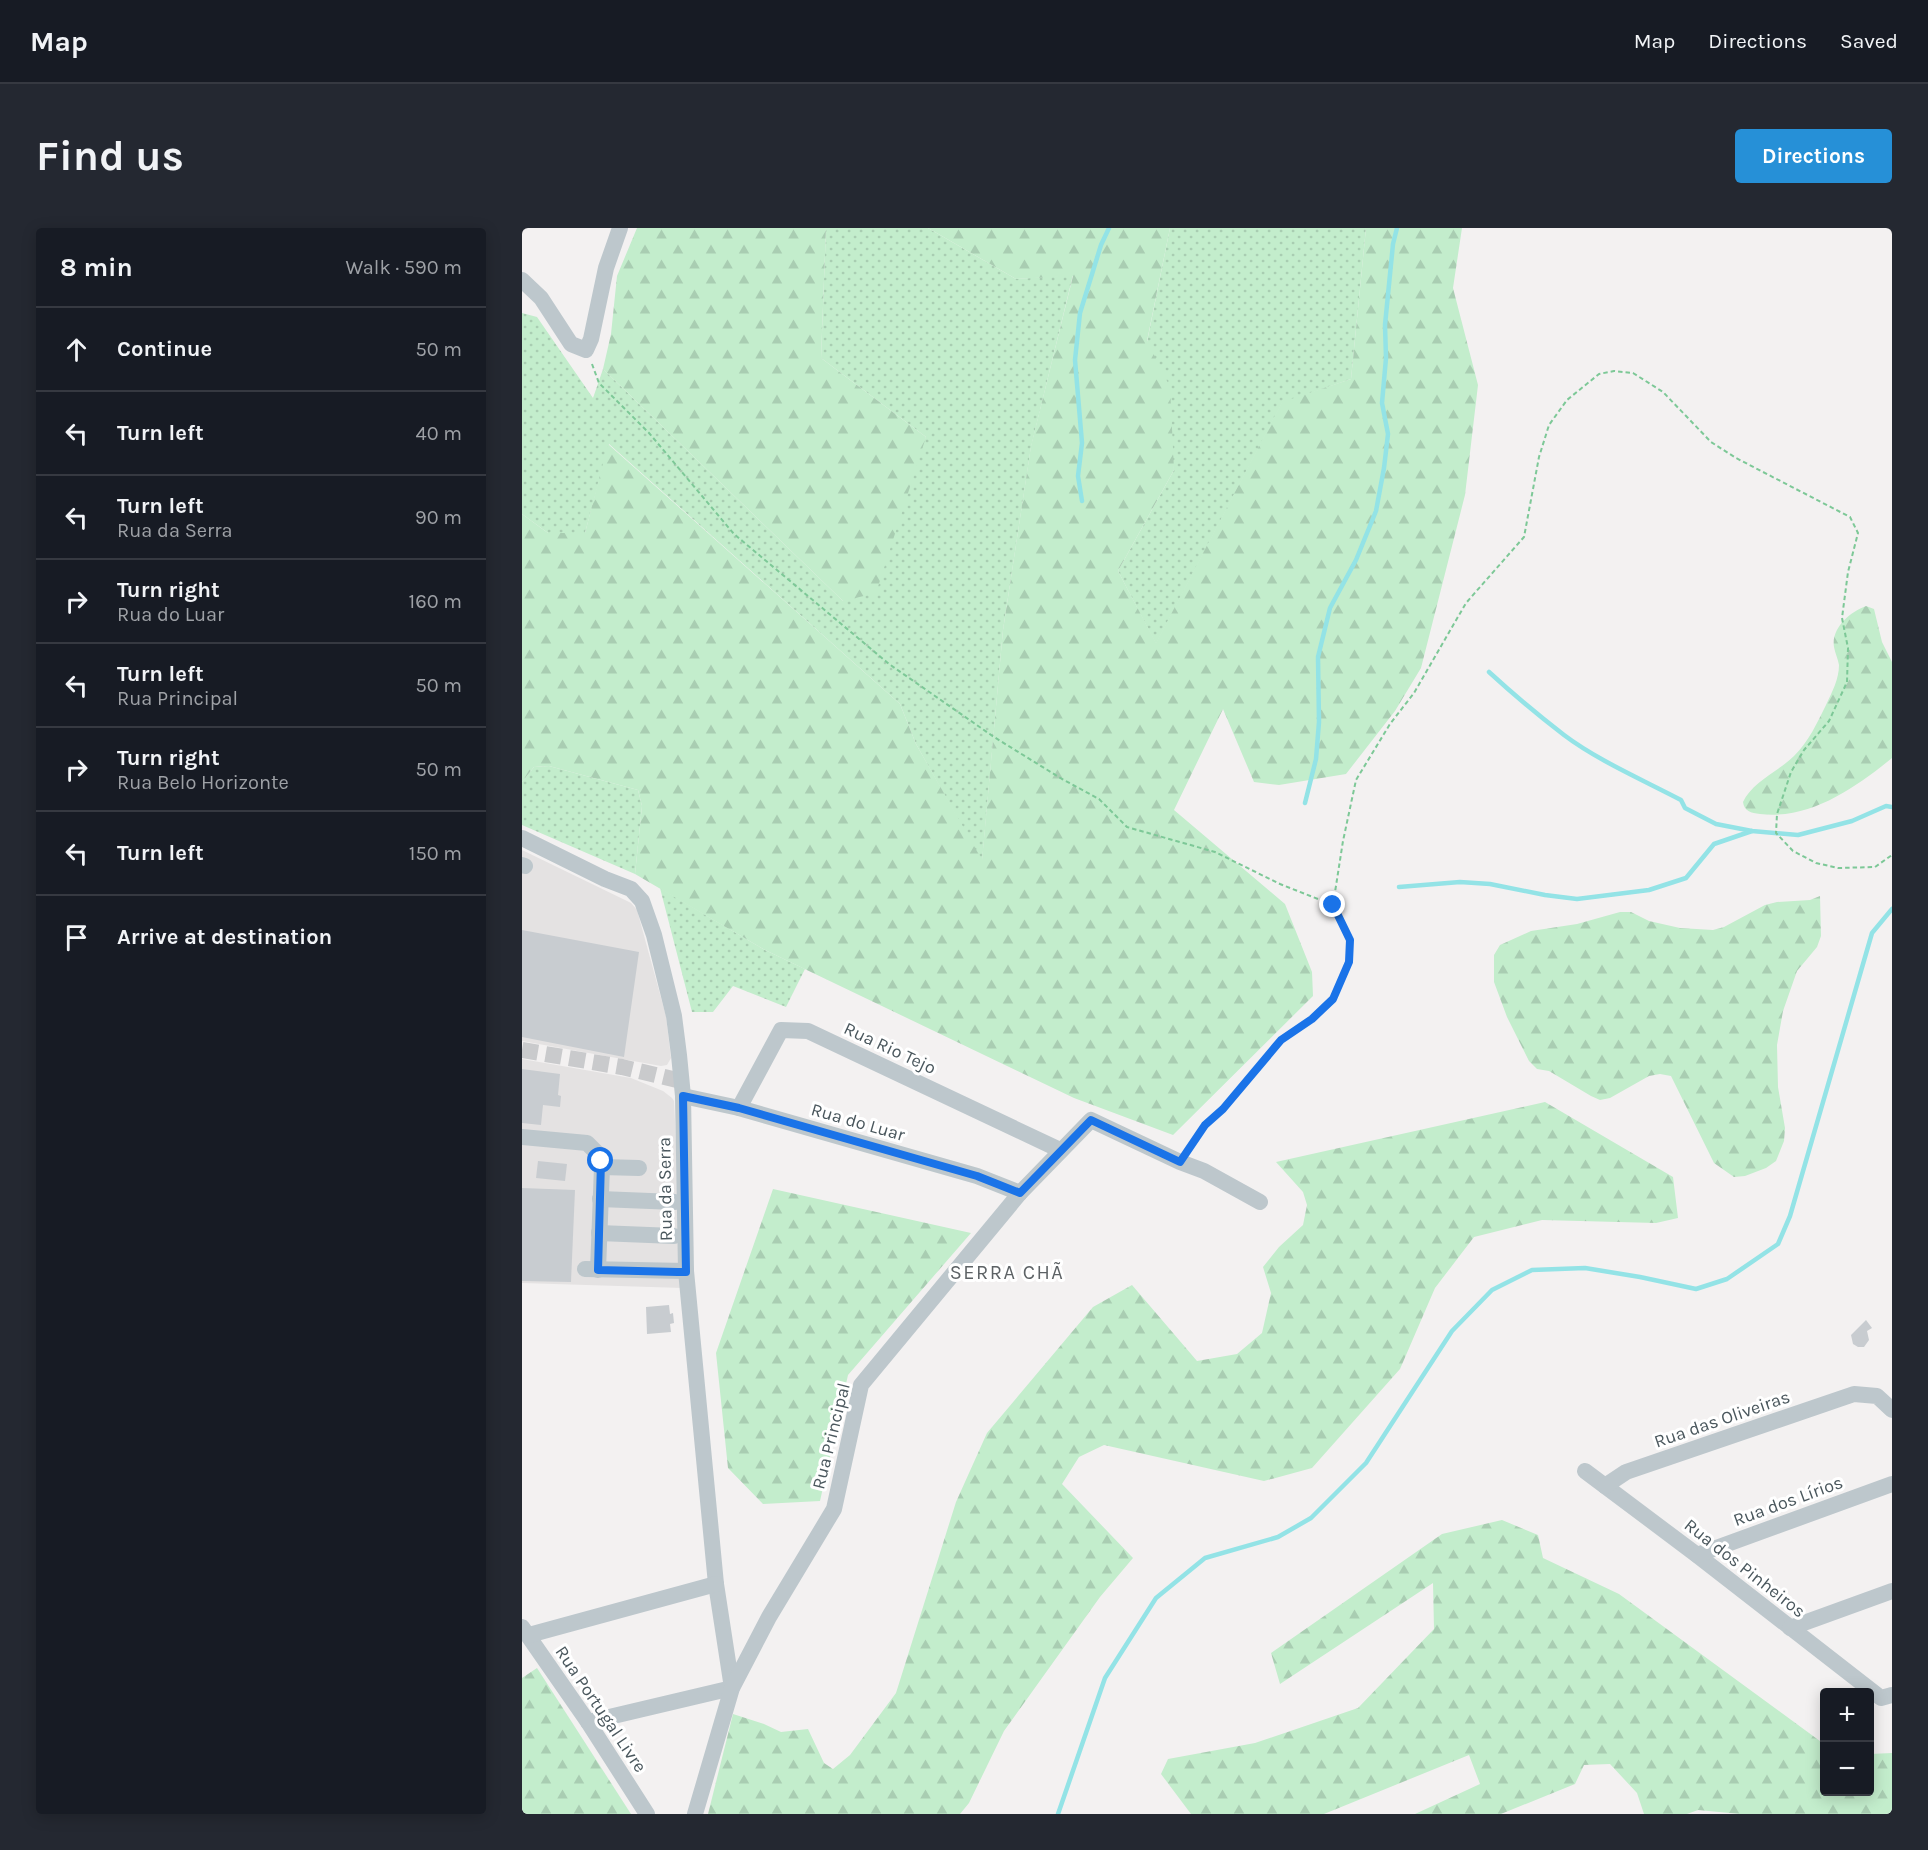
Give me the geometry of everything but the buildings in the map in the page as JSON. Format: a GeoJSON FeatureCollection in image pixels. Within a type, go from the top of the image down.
{"type":"FeatureCollection","features":[{"type":"Feature","properties":{"kind":"street"},"geometry":{"type":"LineString","coordinates":[[522,280],[541,298],[571,344],[586,350],[591,339],[606,268],[620,228]]}},
{"type":"Feature","properties":{"kind":"street","name":"Rua da Serra"},"geometry":{"type":"LineString","coordinates":[[522,838],[605,879],[631,889],[642,901],[654,935],[674,1016],[682,1088],[686,1272],[716,1584],[732,1688]]}},
{"type":"Feature","properties":{"kind":"street","name":"Rua Rio Tejo"},"geometry":{"type":"LineString","coordinates":[[739,1108],[781,1030],[808,1031],[1060,1150]]}},
{"type":"Feature","properties":{"kind":"street","name":"Rua do Luar"},"geometry":{"type":"LineString","coordinates":[[682,1088],[739,1108],[977,1176],[1020,1193]]}},
{"type":"Feature","properties":{"kind":"street","name":"Rua Principal"},"geometry":{"type":"LineString","coordinates":[[695,1814],[732,1688],[769,1617],[834,1509],[861,1385],[1020,1193],[1091,1120],[1180,1162]]}},
{"type":"Feature","properties":{"kind":"street"},"geometry":{"type":"LineString","coordinates":[[522,1137],[587,1143],[597,1153],[602,1167],[599,1233],[592,1270],[686,1272]]}},
{"type":"Feature","properties":{"kind":"street"},"geometry":{"type":"LineString","coordinates":[[1180,1162],[1204,1171],[1260,1202]]}},
{"type":"Feature","properties":{"kind":"street"},"geometry":{"type":"LineString","coordinates":[[602,1167],[639,1168]]}},
{"type":"Feature","properties":{"kind":"street"},"geometry":{"type":"LineString","coordinates":[[600,1199],[675,1202]]}},
{"type":"Feature","properties":{"kind":"street"},"geometry":{"type":"LineString","coordinates":[[599,1233],[674,1236]]}},
{"type":"Feature","properties":{"kind":"street","name":"Rua das Oliveiras"},"geometry":{"type":"LineString","coordinates":[[1605,1486],[1626,1472],[1854,1394],[1877,1396],[1892,1410]]}},
{"type":"Feature","properties":{"kind":"street","name":"Rua dos Pinheiros"},"geometry":{"type":"LineString","coordinates":[[1585,1471],[1697,1554],[1790,1628],[1886,1696]]}},
{"type":"Feature","properties":{"kind":"street","name":"Rua dos Lírios"},"geometry":{"type":"LineString","coordinates":[[1697,1554],[1892,1484]]}},
{"type":"Feature","properties":{"kind":"street"},"geometry":{"type":"LineString","coordinates":[[525,1631],[716,1584]]}},
{"type":"Feature","properties":{"kind":"street"},"geometry":{"type":"LineString","coordinates":[[1790,1628],[1892,1591]]}},
{"type":"Feature","properties":{"kind":"street","name":"Rua Portugal Livre"},"geometry":{"type":"LineString","coordinates":[[525,1631],[588,1722],[647,1814]]}},
{"type":"Feature","properties":{"kind":"street"},"geometry":{"type":"LineString","coordinates":[[588,1722],[732,1688]]}},
{"type":"Feature","properties":{"kind":"path"},"geometry":{"type":"LineString","coordinates":[[586,350],[599,383],[649,433],[734,534],[889,664],[994,736],[1098,799],[1126,827],[1215,852],[1280,884],[1333,905]]}},
{"type":"Feature","properties":{"kind":"path"},"geometry":{"type":"LineString","coordinates":[[1180,1162],[1205,1125],[1223,1109],[1281,1040],[1312,1019],[1333,999],[1349,962],[1350,940],[1333,905],[1356,780],[1390,724],[1414,693],[1466,603],[1524,537],[1539,457],[1549,425],[1567,400],[1599,374],[1614,371],[1633,373],[1663,392],[1711,442],[1736,458],[1850,517],[1858,533],[1848,573],[1842,618],[1848,648],[1847,682],[1830,721],[1804,750],[1791,772],[1778,814],[1776,833],[1793,851],[1816,863],[1838,868],[1875,867],[1892,855]]}},
{"type":"Feature","properties":{"kind":"shaded area"},"geometry":{"type":"Polygon","coordinates":[[[522,850],[631,903],[637,910],[666,1016],[671,1058],[667,1065],[661,1066],[522,1041],[522,850]]]}},
{"type":"Feature","properties":{"kind":"shaded area"},"geometry":{"type":"Polygon","coordinates":[[[522,1059],[631,1078],[663,1091],[672,1098],[674,1101],[683,1288],[522,1283],[522,1059]]]}},
{"type":"Feature","properties":{"kind":"green space"},"geometry":{"type":"Polygon","coordinates":[[[637,228],[826,228],[821,358],[926,437],[876,593],[843,601],[603,369],[611,334],[617,276],[637,228]]]}},
{"type":"Feature","properties":{"kind":"green space"},"geometry":{"type":"Polygon","coordinates":[[[826,228],[928,228],[1016,279],[1073,275],[1031,447],[1003,630],[982,862],[916,744],[900,704],[609,444],[585,533],[548,533],[522,514],[522,313],[537,317],[593,398],[603,369],[843,601],[926,437],[821,358],[826,228]]]}},
{"type":"Feature","properties":{"kind":"green space"},"geometry":{"type":"Polygon","coordinates":[[[928,228],[1170,228],[1147,341],[1170,387],[1174,470],[1118,571],[1156,643],[1282,402],[1351,379],[1366,228],[1462,228],[1453,288],[1478,385],[1465,495],[1421,668],[1395,711],[1346,774],[1279,785],[1254,782],[1223,709],[1174,810],[1285,904],[1312,972],[1313,996],[1173,1135],[1074,1098],[765,950],[635,874],[642,806],[638,790],[549,766],[534,767],[522,782],[522,514],[548,533],[585,533],[608,444],[900,704],[916,744],[982,860],[1003,630],[1031,446],[1073,276],[1016,279],[928,228]]]}},
{"type":"Feature","properties":{"kind":"green space"},"geometry":{"type":"Polygon","coordinates":[[[1170,228],[1366,228],[1351,379],[1282,403],[1156,644],[1118,571],[1174,470],[1147,342],[1170,228]]]}},
{"type":"Feature","properties":{"kind":"green space"},"geometry":{"type":"Polygon","coordinates":[[[1866,606],[1874,609],[1882,642],[1892,662],[1892,758],[1863,780],[1814,807],[1779,815],[1748,811],[1743,802],[1747,795],[1794,756],[1812,732],[1831,695],[1838,675],[1839,665],[1834,647],[1835,633],[1848,617],[1866,606]]]}},
{"type":"Feature","properties":{"kind":"green space"},"geometry":{"type":"Polygon","coordinates":[[[549,766],[638,790],[642,806],[635,874],[522,825],[522,782],[534,767],[549,766]]]}},
{"type":"Feature","properties":{"kind":"green space"},"geometry":{"type":"Polygon","coordinates":[[[660,888],[765,950],[805,969],[786,1007],[733,986],[713,1012],[692,1012],[660,888]]]}},
{"type":"Feature","properties":{"kind":"green space"},"geometry":{"type":"Polygon","coordinates":[[[1820,896],[1821,936],[1817,947],[1797,971],[1783,1011],[1777,1045],[1778,1087],[1785,1128],[1784,1141],[1776,1161],[1766,1168],[1745,1176],[1734,1177],[1714,1163],[1671,1076],[1660,1074],[1649,1076],[1610,1098],[1600,1100],[1549,1071],[1537,1069],[1529,1061],[1507,1017],[1494,982],[1494,955],[1500,945],[1531,931],[1577,924],[1620,912],[1631,912],[1649,921],[1680,928],[1713,930],[1724,927],[1765,905],[1810,900],[1820,896]]]}},
{"type":"Feature","properties":{"kind":"green space"},"geometry":{"type":"Polygon","coordinates":[[[1545,1102],[1673,1177],[1678,1218],[1656,1223],[1542,1220],[1474,1237],[1435,1288],[1400,1369],[1312,1468],[1264,1481],[1104,1445],[1079,1457],[1062,1484],[1133,1558],[1100,1597],[1004,1731],[969,1803],[960,1814],[708,1814],[733,1714],[781,1732],[808,1729],[824,1763],[833,1769],[850,1755],[896,1693],[956,1502],[987,1433],[1093,1307],[1132,1285],[1197,1361],[1237,1354],[1262,1333],[1271,1293],[1263,1267],[1279,1247],[1303,1225],[1307,1205],[1303,1192],[1276,1162],[1545,1102]]]}},
{"type":"Feature","properties":{"kind":"green space"},"geometry":{"type":"Polygon","coordinates":[[[773,1189],[971,1233],[848,1375],[820,1501],[763,1504],[728,1468],[716,1353],[773,1189]]]}},
{"type":"Feature","properties":{"kind":"green space"},"geometry":{"type":"Polygon","coordinates":[[[1502,1520],[1538,1535],[1543,1558],[1619,1594],[1820,1741],[1820,1796],[1874,1796],[1874,1754],[1892,1753],[1892,1814],[1740,1814],[1698,1810],[1687,1814],[1644,1814],[1637,1793],[1610,1764],[1584,1765],[1575,1784],[1501,1814],[1415,1814],[1480,1784],[1469,1755],[1324,1814],[1191,1814],[1161,1774],[1168,1759],[1255,1743],[1358,1708],[1434,1629],[1433,1583],[1280,1684],[1271,1653],[1442,1534],[1502,1520]]]}},
{"type":"Feature","properties":{"kind":"green space"},"geometry":{"type":"Polygon","coordinates":[[[537,1668],[631,1814],[522,1814],[522,1678],[537,1668]]]}},
{"type":"Feature","properties":{"kind":"waterway"},"geometry":{"type":"LineString","coordinates":[[1082,501],[1078,476],[1082,443],[1075,360],[1080,313],[1101,245],[1109,228]]}},
{"type":"Feature","properties":{"kind":"waterway"},"geometry":{"type":"LineString","coordinates":[[1305,803],[1316,759],[1319,722],[1318,657],[1330,608],[1356,560],[1376,511],[1384,468],[1388,434],[1382,403],[1386,358],[1385,325],[1393,244],[1397,228]]}},
{"type":"Feature","properties":{"kind":"waterway"},"geometry":{"type":"LineString","coordinates":[[1489,672],[1535,712],[1577,744],[1681,800],[1685,808],[1716,824],[1752,831],[1798,835],[1852,821],[1886,806],[1892,807]]}},
{"type":"Feature","properties":{"kind":"waterway"},"geometry":{"type":"LineString","coordinates":[[1399,887],[1460,882],[1490,884],[1577,899],[1649,890],[1686,878],[1714,844],[1752,831]]}},
{"type":"Feature","properties":{"kind":"waterway"},"geometry":{"type":"LineString","coordinates":[[1058,1814],[1105,1678],[1156,1598],[1205,1558],[1278,1537],[1311,1518],[1366,1463],[1452,1331],[1492,1290],[1532,1270],[1585,1268],[1696,1289],[1727,1279],[1778,1244],[1790,1216],[1872,933],[1892,909]]}},
{"type":"Feature","properties":{"kind":"tunnel"},"geometry":{"type":"LineString","coordinates":[[522,1050],[622,1067],[681,1081]]}},
{"type":"Feature","properties":{"kind":"district","name":"SERRA CHÃ"},"geometry":{"type":"Point","coordinates":[1007,1272]}},
{"type":"Feature","properties":{"kind":"route"},"geometry":{"type":"LineString","coordinates":[[601,1161],[598,1270],[678,1272],[686,1272],[683,1096],[739,1108],[977,1176],[1020,1193],[1091,1120],[1180,1162],[1205,1125],[1223,1109],[1281,1040],[1312,1019],[1333,999],[1349,962],[1350,940],[1333,905]]}}]}
